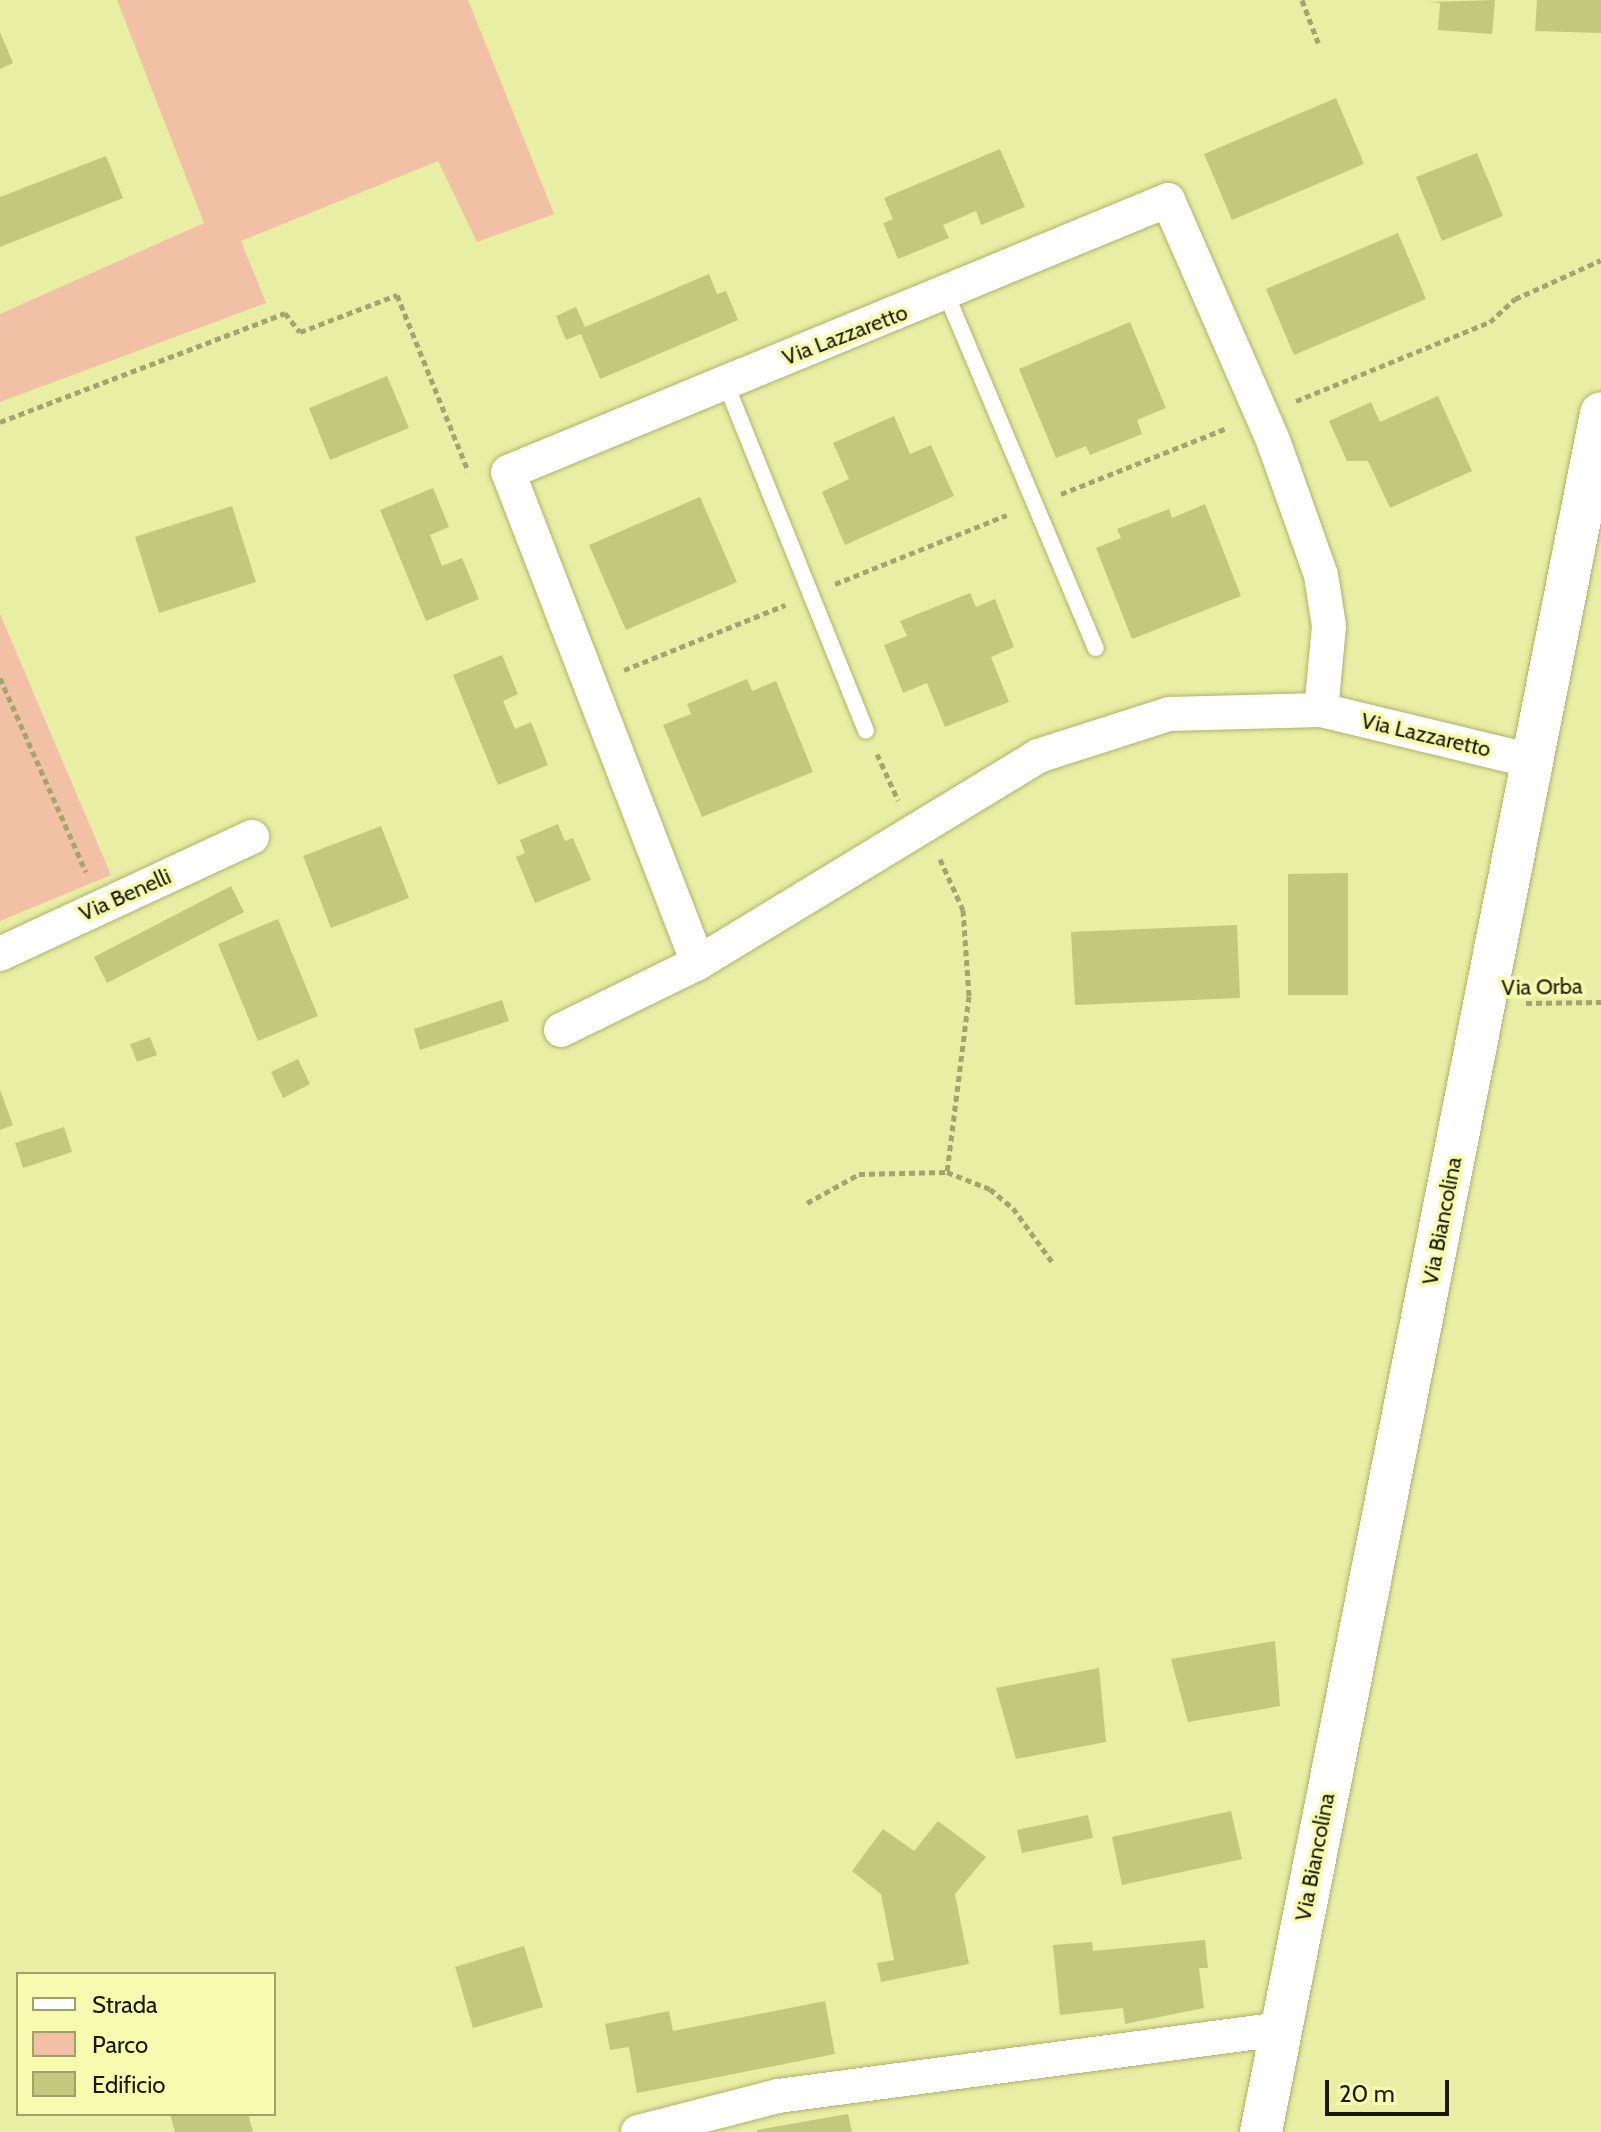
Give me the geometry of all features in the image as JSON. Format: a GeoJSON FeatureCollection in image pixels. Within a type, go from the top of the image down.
{"type":"FeatureCollection","features":[{"type":"Feature","properties":{"kind":"street","name":"Via Lazzaretto"},"geometry":{"type":"LineString","coordinates":[[698,963],[508,472],[725,382],[947,296],[1168,200],[1274,443],[1321,575],[1329,626],[1321,710]]}},
{"type":"Feature","properties":{"kind":"street","name":"Via Biancolina"},"geometry":{"type":"LineString","coordinates":[[1261,2132],[1601,413]]}},
{"type":"Feature","properties":{"kind":"street","name":"Via Lazzaretto"},"geometry":{"type":"LineString","coordinates":[[561,1030],[698,963],[926,829],[1038,756],[1169,714],[1321,710],[1532,761]]}},
{"type":"Feature","properties":{"kind":"street","name":"Via Benelli"},"geometry":{"type":"LineString","coordinates":[[0,954],[252,837]]}},
{"type":"Feature","properties":{"kind":"street"},"geometry":{"type":"LineString","coordinates":[[638,2132],[778,2096],[1281,2029]]}},
{"type":"Feature","properties":{"kind":"lane"},"geometry":{"type":"LineString","coordinates":[[947,296],[1096,648]]}},
{"type":"Feature","properties":{"kind":"lane"},"geometry":{"type":"LineString","coordinates":[[725,382],[866,731]]}},
{"type":"Feature","properties":{"kind":"path"},"geometry":{"type":"LineString","coordinates":[[1302,0],[1319,45]]}},
{"type":"Feature","properties":{"kind":"path"},"geometry":{"type":"LineString","coordinates":[[0,678],[102,906]]}},
{"type":"Feature","properties":{"kind":"path"},"geometry":{"type":"LineString","coordinates":[[866,731],[900,804],[926,829],[963,910],[968,982],[947,1172]]}},
{"type":"Feature","properties":{"kind":"path","name":"Via Orba"},"geometry":{"type":"LineString","coordinates":[[1485,1004],[1601,1002]]}},
{"type":"Feature","properties":{"kind":"path"},"geometry":{"type":"LineString","coordinates":[[807,1203],[859,1174],[947,1172],[990,1189],[1013,1208],[1053,1263]]}},
{"type":"Feature","properties":{"kind":"green space"},"geometry":{"type":"Polygon","coordinates":[[[117,0],[468,0],[554,214],[477,242],[438,161],[241,241],[266,303],[0,402],[0,314],[204,223],[117,0]]]}},
{"type":"Feature","properties":{"kind":"green space"},"geometry":{"type":"Polygon","coordinates":[[[0,614],[111,875],[0,921],[0,614]]]}},
{"type":"Feature","properties":{"kind":"building"},"geometry":{"type":"Polygon","coordinates":[[[1495,0],[1492,34],[1438,30],[1440,3],[1427,2],[1495,0]]]}},
{"type":"Feature","properties":{"kind":"building"},"geometry":{"type":"Polygon","coordinates":[[[1537,0],[1601,0],[1601,33],[1535,31],[1537,0]]]}},
{"type":"Feature","properties":{"kind":"building"},"geometry":{"type":"Polygon","coordinates":[[[0,32],[13,63],[0,69],[0,32]]]}},
{"type":"Feature","properties":{"kind":"building"},"geometry":{"type":"Polygon","coordinates":[[[1336,98],[1364,164],[1232,220],[1204,154],[1336,98]]]}},
{"type":"Feature","properties":{"kind":"building"},"geometry":{"type":"Polygon","coordinates":[[[1000,149],[1025,207],[981,225],[976,211],[943,225],[949,238],[898,259],[883,223],[893,219],[884,198],[1000,149]]]}},
{"type":"Feature","properties":{"kind":"building"},"geometry":{"type":"Polygon","coordinates":[[[1477,153],[1503,216],[1442,241],[1416,177],[1477,153]]]}},
{"type":"Feature","properties":{"kind":"building"},"geometry":{"type":"Polygon","coordinates":[[[106,156],[123,198],[0,247],[0,197],[106,156]]]}},
{"type":"Feature","properties":{"kind":"building"},"geometry":{"type":"Polygon","coordinates":[[[1398,233],[1426,299],[1294,355],[1266,289],[1398,233]]]}},
{"type":"Feature","properties":{"kind":"building"},"geometry":{"type":"Polygon","coordinates":[[[709,274],[717,294],[726,291],[738,320],[600,379],[581,334],[566,340],[556,316],[576,307],[585,327],[709,274]]]}},
{"type":"Feature","properties":{"kind":"building"},"geometry":{"type":"Polygon","coordinates":[[[1130,322],[1166,408],[1137,420],[1142,434],[1090,455],[1086,446],[1056,458],[1019,369],[1130,322]]]}},
{"type":"Feature","properties":{"kind":"building"},"geometry":{"type":"Polygon","coordinates":[[[387,376],[409,428],[330,460],[309,408],[387,376]]]}},
{"type":"Feature","properties":{"kind":"building"},"geometry":{"type":"Polygon","coordinates":[[[1438,396],[1472,471],[1390,508],[1368,461],[1347,461],[1329,421],[1371,402],[1380,422],[1438,396]]]}},
{"type":"Feature","properties":{"kind":"building"},"geometry":{"type":"Polygon","coordinates":[[[894,416],[910,454],[931,445],[954,496],[845,545],[822,492],[849,479],[833,443],[894,416]]]}},
{"type":"Feature","properties":{"kind":"building"},"geometry":{"type":"Polygon","coordinates":[[[433,488],[449,527],[430,535],[442,566],[462,558],[479,599],[426,621],[380,510],[433,488]]]}},
{"type":"Feature","properties":{"kind":"building"},"geometry":{"type":"Polygon","coordinates":[[[700,497],[737,582],[626,630],[589,545],[700,497]]]}},
{"type":"Feature","properties":{"kind":"building"},"geometry":{"type":"Polygon","coordinates":[[[1205,504],[1241,596],[1132,639],[1096,548],[1121,538],[1117,529],[1169,509],[1172,518],[1205,504]]]}},
{"type":"Feature","properties":{"kind":"building"},"geometry":{"type":"Polygon","coordinates":[[[232,506],[256,582],[159,613],[135,537],[232,506]]]}},
{"type":"Feature","properties":{"kind":"building"},"geometry":{"type":"Polygon","coordinates":[[[970,593],[976,607],[995,599],[1014,647],[991,657],[1009,702],[945,727],[927,683],[903,693],[884,645],[907,636],[900,621],[970,593]]]}},
{"type":"Feature","properties":{"kind":"building"},"geometry":{"type":"Polygon","coordinates":[[[502,655],[518,694],[503,701],[515,729],[531,722],[548,765],[498,785],[453,675],[502,655]]]}},
{"type":"Feature","properties":{"kind":"building"},"geometry":{"type":"Polygon","coordinates":[[[747,679],[752,691],[776,681],[813,772],[702,817],[663,725],[691,714],[687,704],[747,679]]]}},
{"type":"Feature","properties":{"kind":"building"},"geometry":{"type":"Polygon","coordinates":[[[558,824],[565,841],[573,838],[591,880],[535,903],[516,857],[525,853],[520,840],[558,824]]]}},
{"type":"Feature","properties":{"kind":"building"},"geometry":{"type":"Polygon","coordinates":[[[381,826],[409,898],[331,928],[303,856],[381,826]]]}},
{"type":"Feature","properties":{"kind":"building"},"geometry":{"type":"Polygon","coordinates":[[[1348,873],[1348,995],[1288,995],[1288,874],[1348,873]]]}},
{"type":"Feature","properties":{"kind":"building"},"geometry":{"type":"Polygon","coordinates":[[[231,886],[244,912],[107,983],[94,957],[231,886]]]}},
{"type":"Feature","properties":{"kind":"building"},"geometry":{"type":"Polygon","coordinates":[[[278,919],[318,1016],[258,1041],[218,944],[278,919]]]}},
{"type":"Feature","properties":{"kind":"building"},"geometry":{"type":"Polygon","coordinates":[[[1237,925],[1240,998],[1075,1005],[1071,932],[1237,925]]]}},
{"type":"Feature","properties":{"kind":"building"},"geometry":{"type":"Polygon","coordinates":[[[502,1000],[509,1021],[420,1050],[414,1029],[502,1000]]]}},
{"type":"Feature","properties":{"kind":"building"},"geometry":{"type":"Polygon","coordinates":[[[150,1037],[157,1055],[137,1062],[130,1044],[150,1037]]]}},
{"type":"Feature","properties":{"kind":"building"},"geometry":{"type":"Polygon","coordinates":[[[298,1059],[310,1084],[283,1098],[271,1072],[298,1059]]]}},
{"type":"Feature","properties":{"kind":"building"},"geometry":{"type":"Polygon","coordinates":[[[0,1090],[13,1125],[0,1130],[0,1090]]]}},
{"type":"Feature","properties":{"kind":"building"},"geometry":{"type":"Polygon","coordinates":[[[64,1127],[72,1152],[23,1168],[15,1143],[64,1127]]]}},
{"type":"Feature","properties":{"kind":"building"},"geometry":{"type":"Polygon","coordinates":[[[1275,1641],[1280,1706],[1188,1722],[1171,1659],[1275,1641]]]}},
{"type":"Feature","properties":{"kind":"building"},"geometry":{"type":"Polygon","coordinates":[[[1099,1668],[1106,1742],[1016,1759],[996,1688],[1099,1668]]]}},
{"type":"Feature","properties":{"kind":"building"},"geometry":{"type":"Polygon","coordinates":[[[1231,1811],[1242,1859],[1122,1885],[1112,1837],[1231,1811]]]}},
{"type":"Feature","properties":{"kind":"building"},"geometry":{"type":"Polygon","coordinates":[[[1088,1815],[1093,1838],[1022,1853],[1017,1830],[1088,1815]]]}},
{"type":"Feature","properties":{"kind":"building"},"geometry":{"type":"Polygon","coordinates":[[[938,1821],[986,1857],[955,1894],[969,1964],[881,1982],[877,1963],[894,1960],[881,1894],[852,1871],[883,1829],[914,1851],[938,1821]]]}},
{"type":"Feature","properties":{"kind":"building"},"geometry":{"type":"Polygon","coordinates":[[[1205,1940],[1208,1968],[1199,1968],[1204,2008],[1125,2024],[1123,2008],[1060,2015],[1053,1945],[1092,1942],[1093,1951],[1205,1940]]]}},
{"type":"Feature","properties":{"kind":"building"},"geometry":{"type":"Polygon","coordinates":[[[524,1946],[543,2007],[473,2028],[455,1967],[524,1946]]]}},
{"type":"Feature","properties":{"kind":"building"},"geometry":{"type":"Polygon","coordinates":[[[825,2001],[835,2054],[637,2093],[629,2047],[610,2050],[605,2024],[669,2011],[673,2031],[825,2001]]]}},
{"type":"Feature","properties":{"kind":"building"},"geometry":{"type":"Polygon","coordinates":[[[848,2114],[852,2132],[757,2132],[757,2130],[848,2114]]]}},
{"type":"Feature","properties":{"kind":"building"},"geometry":{"type":"Polygon","coordinates":[[[171,2116],[249,2116],[253,2132],[175,2132],[171,2116]]]}}]}
